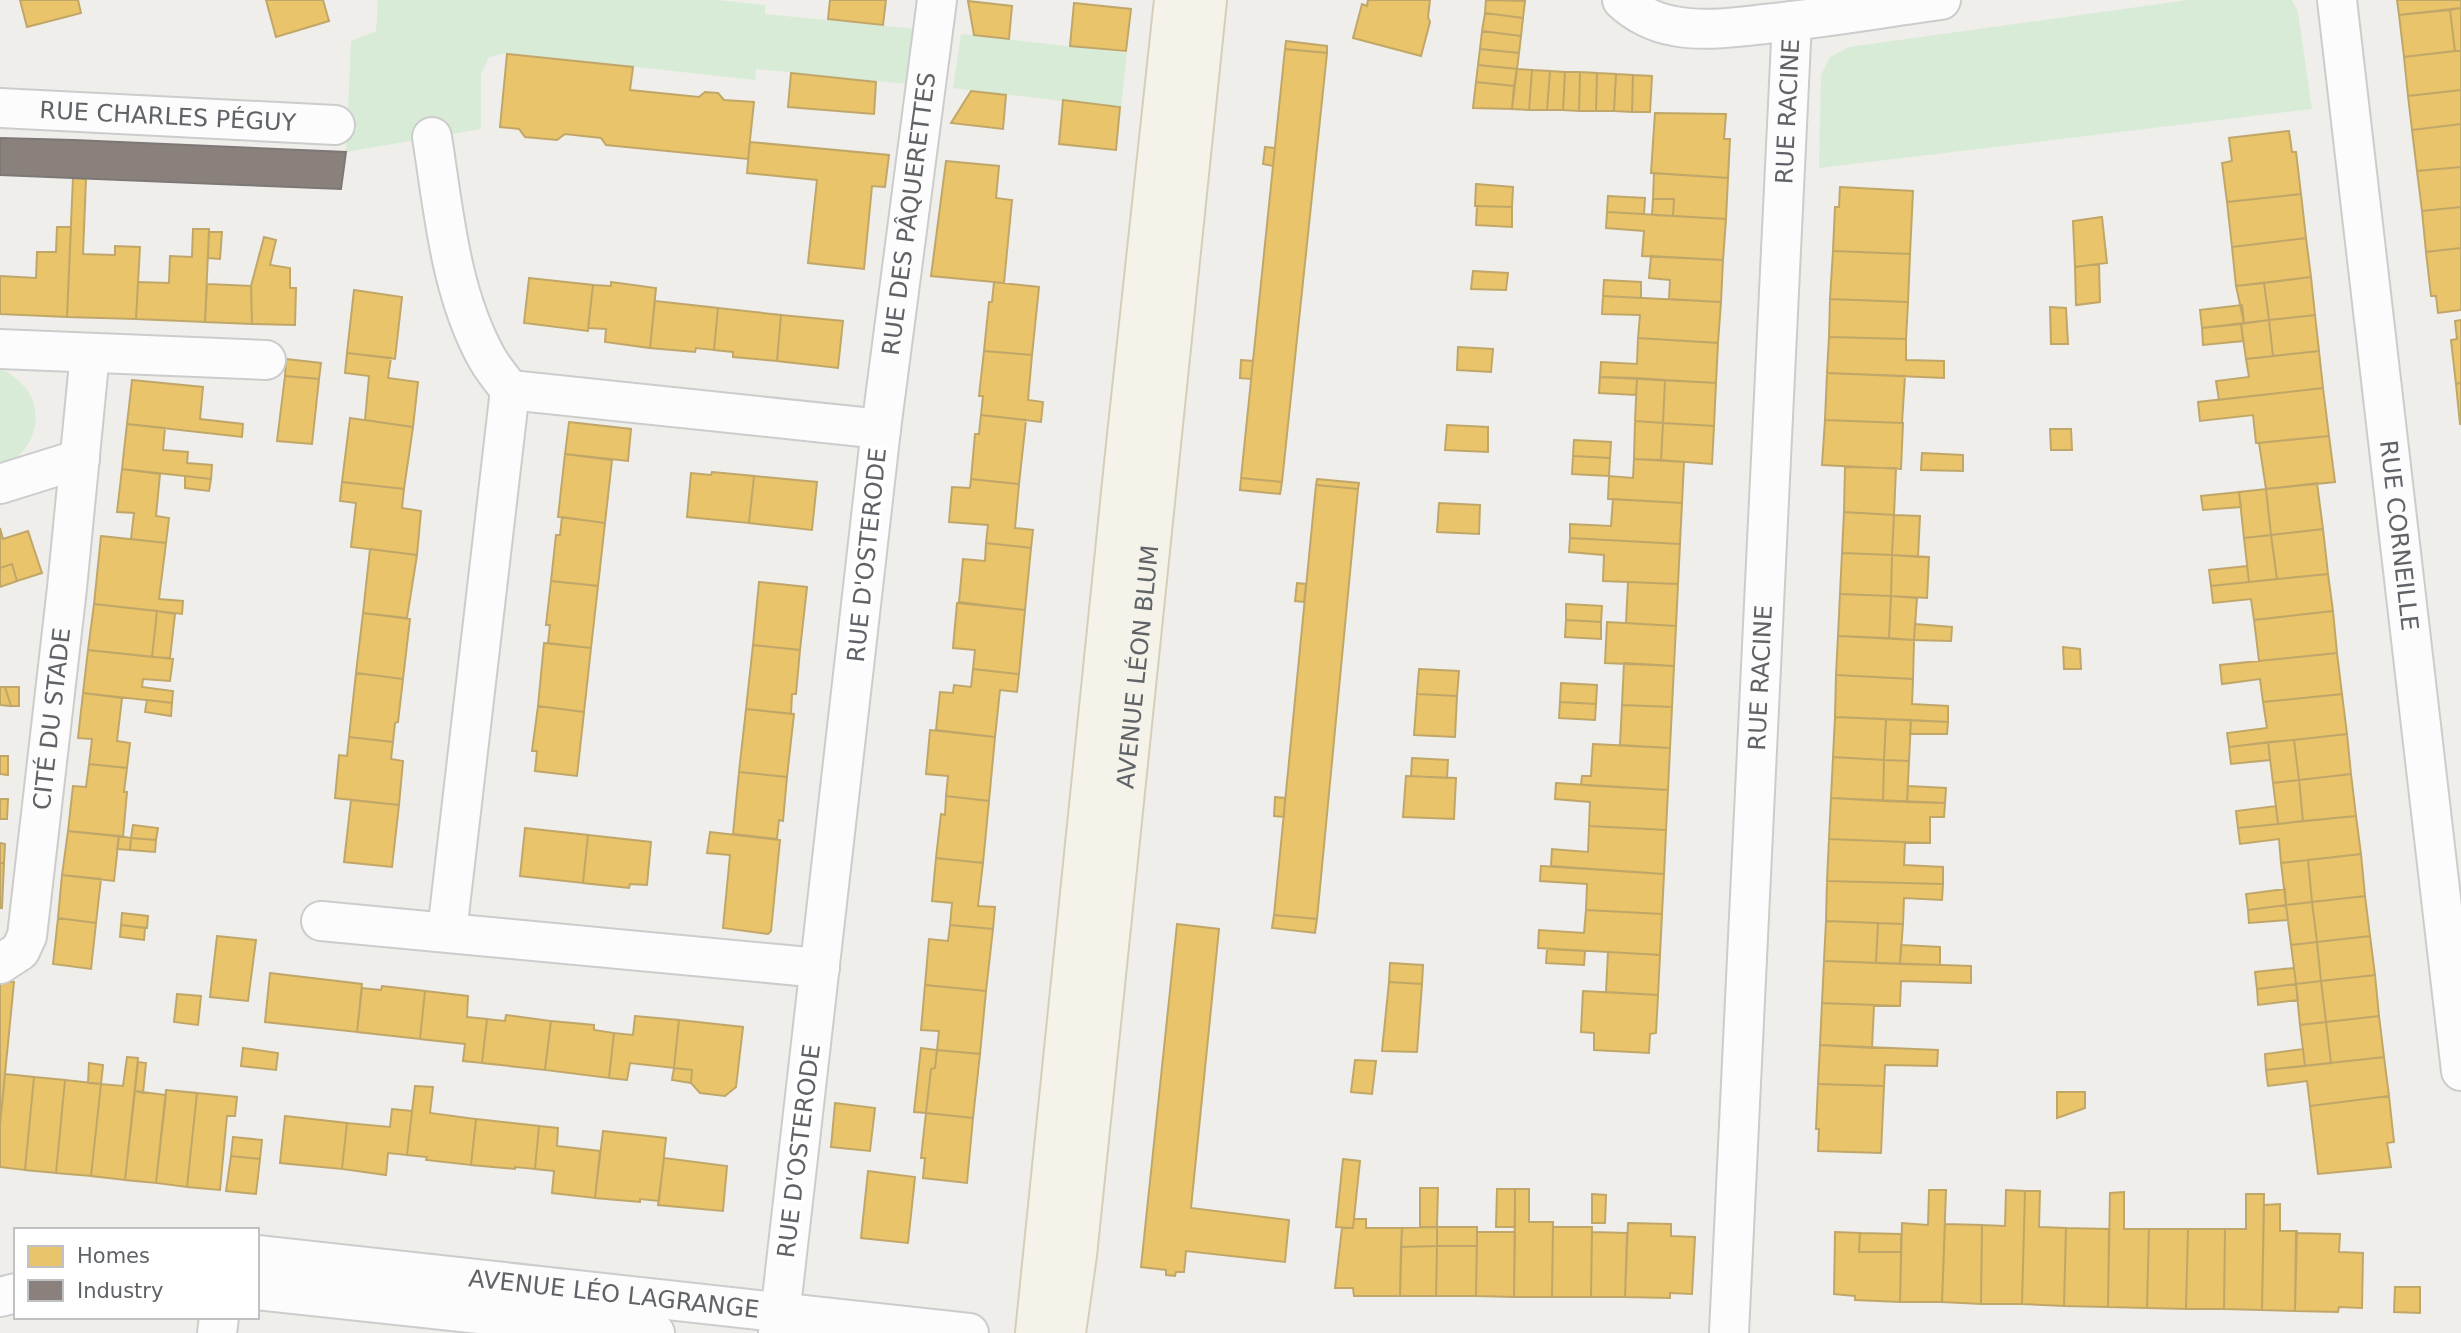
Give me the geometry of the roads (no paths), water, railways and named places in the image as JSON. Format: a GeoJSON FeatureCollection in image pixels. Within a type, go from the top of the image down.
{"type":"FeatureCollection","features":[{"type":"Feature","properties":{"kind":"main road","name":"AVENUE LÉON BLUM"},"geometry":{"type":"LineString","coordinates":[[1035,1333],[1126,440],[1174,0]]}},
{"type":"Feature","properties":{"kind":"main road","name":"AVENUE LÉON BLUM"},"geometry":{"type":"LineString","coordinates":[[1066,1333],[1077,1255],[1207,0]]}},
{"type":"Feature","properties":{"kind":"street","name":"RUE DES PÂQUERETTES"},"geometry":{"type":"LineString","coordinates":[[881,429],[937,0]]}},
{"type":"Feature","properties":{"kind":"street"},"geometry":{"type":"LineString","coordinates":[[1622,0],[1630,8],[1674,26],[1730,27],[1941,0]]}},
{"type":"Feature","properties":{"kind":"street","name":"RUE CORNEILLE"},"geometry":{"type":"LineString","coordinates":[[2337,0],[2461,1071]]}},
{"type":"Feature","properties":{"kind":"street","name":"RUE RACINE"},"geometry":{"type":"LineString","coordinates":[[1729,1333],[1792,21]]}},
{"type":"Feature","properties":{"kind":"street","name":"RUE CHARLES PÉGUY"},"geometry":{"type":"LineString","coordinates":[[0,108],[335,125]]}},
{"type":"Feature","properties":{"kind":"street"},"geometry":{"type":"LineString","coordinates":[[432,137],[447,232],[463,297],[489,362],[510,390],[447,932]]}},
{"type":"Feature","properties":{"kind":"street"},"geometry":{"type":"LineString","coordinates":[[0,349],[266,360]]}},
{"type":"Feature","properties":{"kind":"street","name":"CITÉ DU STADE"},"geometry":{"type":"LineString","coordinates":[[0,964],[20,951],[27,936],[90,353]]}},
{"type":"Feature","properties":{"kind":"street","name":"RUE D'OSTERODE"},"geometry":{"type":"LineString","coordinates":[[510,390],[881,429],[779,1322]]}},
{"type":"Feature","properties":{"kind":"street"},"geometry":{"type":"LineString","coordinates":[[0,484],[80,460]]}},
{"type":"Feature","properties":{"kind":"street"},"geometry":{"type":"LineString","coordinates":[[321,921],[820,968]]}},
{"type":"Feature","properties":{"kind":"street","name":"AVENUE LÉO LAGRANGE"},"geometry":{"type":"LineString","coordinates":[[259,1255],[779,1322],[969,1333]]}},
{"type":"Feature","properties":{"kind":"street","name":"AVENUE LÉO LAGRANGE"},"geometry":{"type":"LineString","coordinates":[[259,1290],[654,1333]]}}]}
